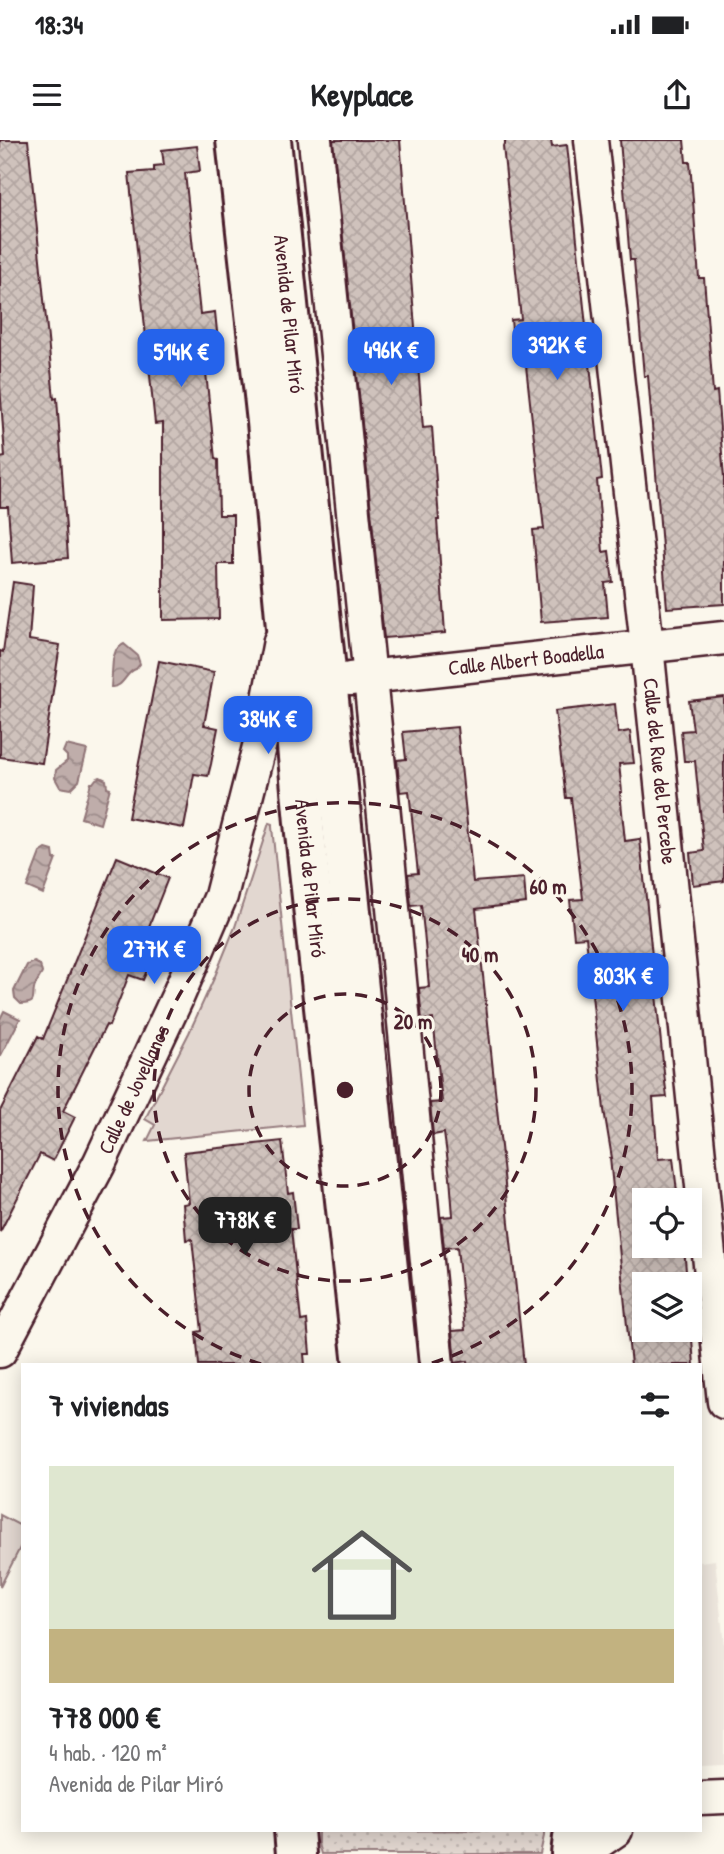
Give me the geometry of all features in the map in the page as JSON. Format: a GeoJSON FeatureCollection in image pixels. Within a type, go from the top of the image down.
{"type":"FeatureCollection","features":[{"type":"Feature","properties":{"kind":"street","name":"Avenida de Pilar Miró"},"geometry":{"type":"LineString","coordinates":[[236,140],[285,612],[306,847],[363,1363]]}},
{"type":"Feature","properties":{"kind":"street","name":"Avenida de Pilar Miró"},"geometry":{"type":"LineString","coordinates":[[271,140],[398,1363]]}},
{"type":"Feature","properties":{"kind":"street","name":"Avenida de Pilar Miró"},"geometry":{"type":"LineString","coordinates":[[315,140],[437,1363]]}},
{"type":"Feature","properties":{"kind":"street","name":"Calle del Rue del Percebe"},"geometry":{"type":"LineString","coordinates":[[591,140],[647,646],[724,1402]]}},
{"type":"Feature","properties":{"kind":"street","name":"Calle de Jovellanos"},"geometry":{"type":"LineString","coordinates":[[0,1351],[99,1164],[221,897],[262,735],[285,612]]}},
{"type":"Feature","properties":{"kind":"street","name":"Calle Albert Boadella"},"geometry":{"type":"LineString","coordinates":[[328,681],[724,638]]}},
{"type":"Feature","properties":{"kind":"street"},"geometry":{"type":"LineString","coordinates":[[702,1798],[724,1797]]}},
{"type":"Feature","properties":{"kind":"street"},"geometry":{"type":"LineString","coordinates":[[294,1832],[296,1854]]}},
{"type":"Feature","properties":{"kind":"street"},"geometry":{"type":"LineString","coordinates":[[572,1854],[574,1832]]}},
{"type":"Feature","properties":{"kind":"street"},"geometry":{"type":"LineString","coordinates":[[582,1854],[613,1832]]}},
{"type":"Feature","properties":{"kind":"shaded area"},"geometry":{"type":"Polygon","coordinates":[[[269,823],[272,824],[303,1125],[147,1141],[155,1125],[145,1119],[215,976],[235,927],[269,823]]]}},
{"type":"Feature","properties":{"kind":"shaded area"},"geometry":{"type":"Polygon","coordinates":[[[0,1515],[21,1526],[21,1546],[0,1587],[0,1515]]]}},
{"type":"Feature","properties":{"kind":"shaded area"},"geometry":{"type":"Polygon","coordinates":[[[715,1560],[724,1645],[724,1765],[702,1766],[702,1562],[715,1560]]]}},
{"type":"Feature","properties":{"kind":"shaded area"},"geometry":{"type":"Polygon","coordinates":[[[318,1832],[544,1832],[540,1854],[321,1854],[318,1832]]]}},
{"type":"Feature","properties":{"kind":"water"},"geometry":{"type":"Polygon","coordinates":[[[124,644],[137,655],[140,664],[119,685],[111,687],[113,659],[116,650],[124,644]]]}},
{"type":"Feature","properties":{"kind":"water"},"geometry":{"type":"Polygon","coordinates":[[[66,745],[87,750],[79,781],[71,789],[60,787],[55,778],[56,770],[67,761],[63,752],[66,745]]]}},
{"type":"Feature","properties":{"kind":"water"},"geometry":{"type":"Polygon","coordinates":[[[100,777],[106,780],[107,787],[110,788],[100,824],[81,818],[91,783],[100,777]]]}},
{"type":"Feature","properties":{"kind":"water"},"geometry":{"type":"Polygon","coordinates":[[[46,849],[53,851],[56,859],[43,894],[27,887],[40,853],[46,849]]]}},
{"type":"Feature","properties":{"kind":"water"},"geometry":{"type":"Polygon","coordinates":[[[34,962],[40,965],[42,973],[35,987],[33,1000],[21,1004],[15,998],[14,991],[27,965],[34,962]]]}},
{"type":"Feature","properties":{"kind":"water"},"geometry":{"type":"Polygon","coordinates":[[[4,1011],[20,1019],[0,1057],[0,1019],[4,1011]]]}},
{"type":"Feature","properties":{"kind":"building"},"geometry":{"type":"Polygon","coordinates":[[[0,140],[28,140],[54,399],[57,398],[68,558],[12,563],[8,507],[0,507],[0,458],[5,457],[0,385],[0,140]]]}},
{"type":"Feature","properties":{"kind":"building"},"geometry":{"type":"Polygon","coordinates":[[[333,140],[400,140],[423,428],[432,427],[445,633],[384,638],[333,140]]]}},
{"type":"Feature","properties":{"kind":"building"},"geometry":{"type":"Polygon","coordinates":[[[505,140],[551,140],[552,147],[567,145],[602,479],[597,480],[603,552],[609,551],[613,582],[605,583],[608,617],[541,622],[533,530],[544,529],[525,357],[515,358],[511,320],[521,319],[503,146],[505,140]]]}},
{"type":"Feature","properties":{"kind":"building"},"geometry":{"type":"Polygon","coordinates":[[[620,140],[684,140],[686,162],[690,162],[699,278],[704,278],[713,392],[717,391],[724,478],[724,604],[667,608],[648,376],[644,376],[634,260],[630,260],[620,140]]]}},
{"type":"Feature","properties":{"kind":"building"},"geometry":{"type":"Polygon","coordinates":[[[197,146],[200,171],[185,173],[200,314],[215,312],[220,361],[205,363],[215,459],[218,460],[219,515],[233,515],[233,564],[218,564],[219,619],[163,620],[163,423],[155,424],[129,173],[154,171],[154,166],[164,165],[162,150],[197,146]]]}},
{"type":"Feature","properties":{"kind":"building"},"geometry":{"type":"Polygon","coordinates":[[[13,582],[33,585],[29,640],[60,645],[42,763],[0,757],[0,651],[3,652],[13,582]]]}},
{"type":"Feature","properties":{"kind":"building"},"geometry":{"type":"Polygon","coordinates":[[[159,661],[214,672],[204,725],[218,728],[208,776],[194,774],[184,828],[128,818],[159,661]]]}},
{"type":"Feature","properties":{"kind":"building"},"geometry":{"type":"Polygon","coordinates":[[[724,697],[724,881],[693,885],[690,853],[704,851],[695,761],[684,761],[681,731],[693,730],[689,701],[724,697]]]}},
{"type":"Feature","properties":{"kind":"building"},"geometry":{"type":"Polygon","coordinates":[[[615,704],[618,733],[630,731],[634,763],[619,764],[620,792],[625,841],[640,839],[667,1097],[653,1098],[658,1159],[673,1158],[677,1188],[632,1188],[632,1258],[685,1258],[686,1272],[632,1272],[632,1342],[692,1342],[694,1363],[631,1363],[612,1158],[604,1110],[586,937],[574,938],[570,900],[583,899],[571,798],[566,798],[555,711],[615,704]]]}},
{"type":"Feature","properties":{"kind":"building"},"geometry":{"type":"Polygon","coordinates":[[[457,727],[473,882],[524,878],[526,903],[476,909],[524,1363],[455,1363],[452,1331],[465,1330],[457,1247],[444,1248],[441,1217],[453,1216],[450,1177],[444,1133],[433,1135],[430,1103],[442,1102],[433,1019],[422,1020],[419,988],[429,987],[421,905],[411,906],[408,874],[418,873],[409,791],[400,792],[397,760],[406,759],[403,732],[457,727]]]}},
{"type":"Feature","properties":{"kind":"building"},"geometry":{"type":"Polygon","coordinates":[[[117,857],[168,878],[148,929],[162,935],[147,956],[152,958],[143,980],[129,975],[109,1026],[106,1025],[63,1111],[75,1117],[53,1161],[40,1154],[0,1232],[0,1111],[38,1036],[43,1039],[117,857]]]}},
{"type":"Feature","properties":{"kind":"building"},"geometry":{"type":"Polygon","coordinates":[[[282,1141],[288,1193],[293,1192],[297,1229],[291,1229],[301,1321],[307,1320],[310,1354],[304,1354],[305,1363],[199,1363],[196,1332],[202,1331],[192,1239],[186,1240],[183,1204],[189,1203],[184,1152],[282,1141]]]}}]}
